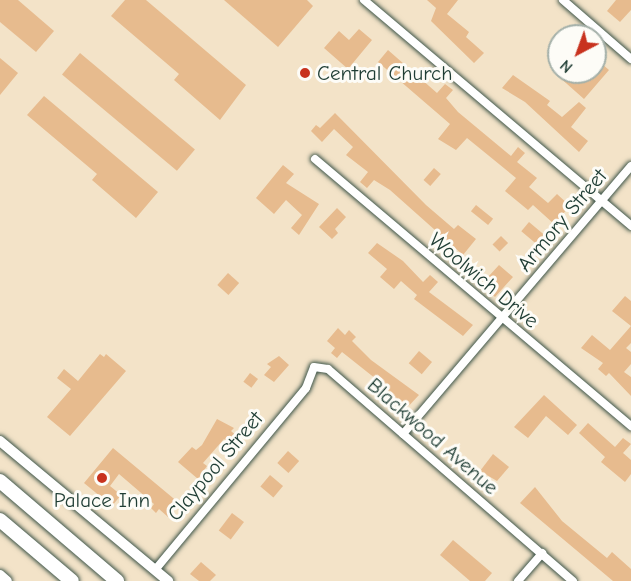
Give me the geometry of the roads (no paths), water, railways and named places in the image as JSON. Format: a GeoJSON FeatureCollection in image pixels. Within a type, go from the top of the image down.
{"type":"FeatureCollection","features":[{"type":"Feature","properties":{"kind":"highway"},"geometry":{"type":"LineString","coordinates":[[0,481],[117,581]]}},
{"type":"Feature","properties":{"kind":"highway"},"geometry":{"type":"LineString","coordinates":[[0,520],[72,581]]}},
{"type":"Feature","properties":{"kind":"main road"},"geometry":{"type":"LineString","coordinates":[[0,441],[168,581]]}},
{"type":"Feature","properties":{"kind":"main road"},"geometry":{"type":"LineString","coordinates":[[0,575],[7,581]]}},
{"type":"Feature","properties":{"kind":"street"},"geometry":{"type":"LineString","coordinates":[[364,0],[631,226]]}},
{"type":"Feature","properties":{"kind":"street"},"geometry":{"type":"LineString","coordinates":[[563,0],[631,58]]}},
{"type":"Feature","properties":{"kind":"street","name":"Woolwich Drive"},"geometry":{"type":"LineString","coordinates":[[315,159],[631,426]]}},
{"type":"Feature","properties":{"kind":"street","name":"Armory Street"},"geometry":{"type":"LineString","coordinates":[[403,434],[631,166]]}},
{"type":"Feature","properties":{"kind":"street","name":"Blackwood Avenue"},"geometry":{"type":"LineString","coordinates":[[306,388],[314,368],[328,369],[573,581]]}},
{"type":"Feature","properties":{"kind":"street","name":"Claypool Street"},"geometry":{"type":"LineString","coordinates":[[155,570],[306,388]]}},
{"type":"Feature","properties":{"kind":"street"},"geometry":{"type":"LineString","coordinates":[[518,581],[542,553]]}},
{"type":"Feature","properties":{"kind":"place","name":"Central Church"},"geometry":{"type":"Point","coordinates":[305,73]}},
{"type":"Feature","properties":{"kind":"place","name":"Palace Inn"},"geometry":{"type":"Point","coordinates":[102,478]}}]}
